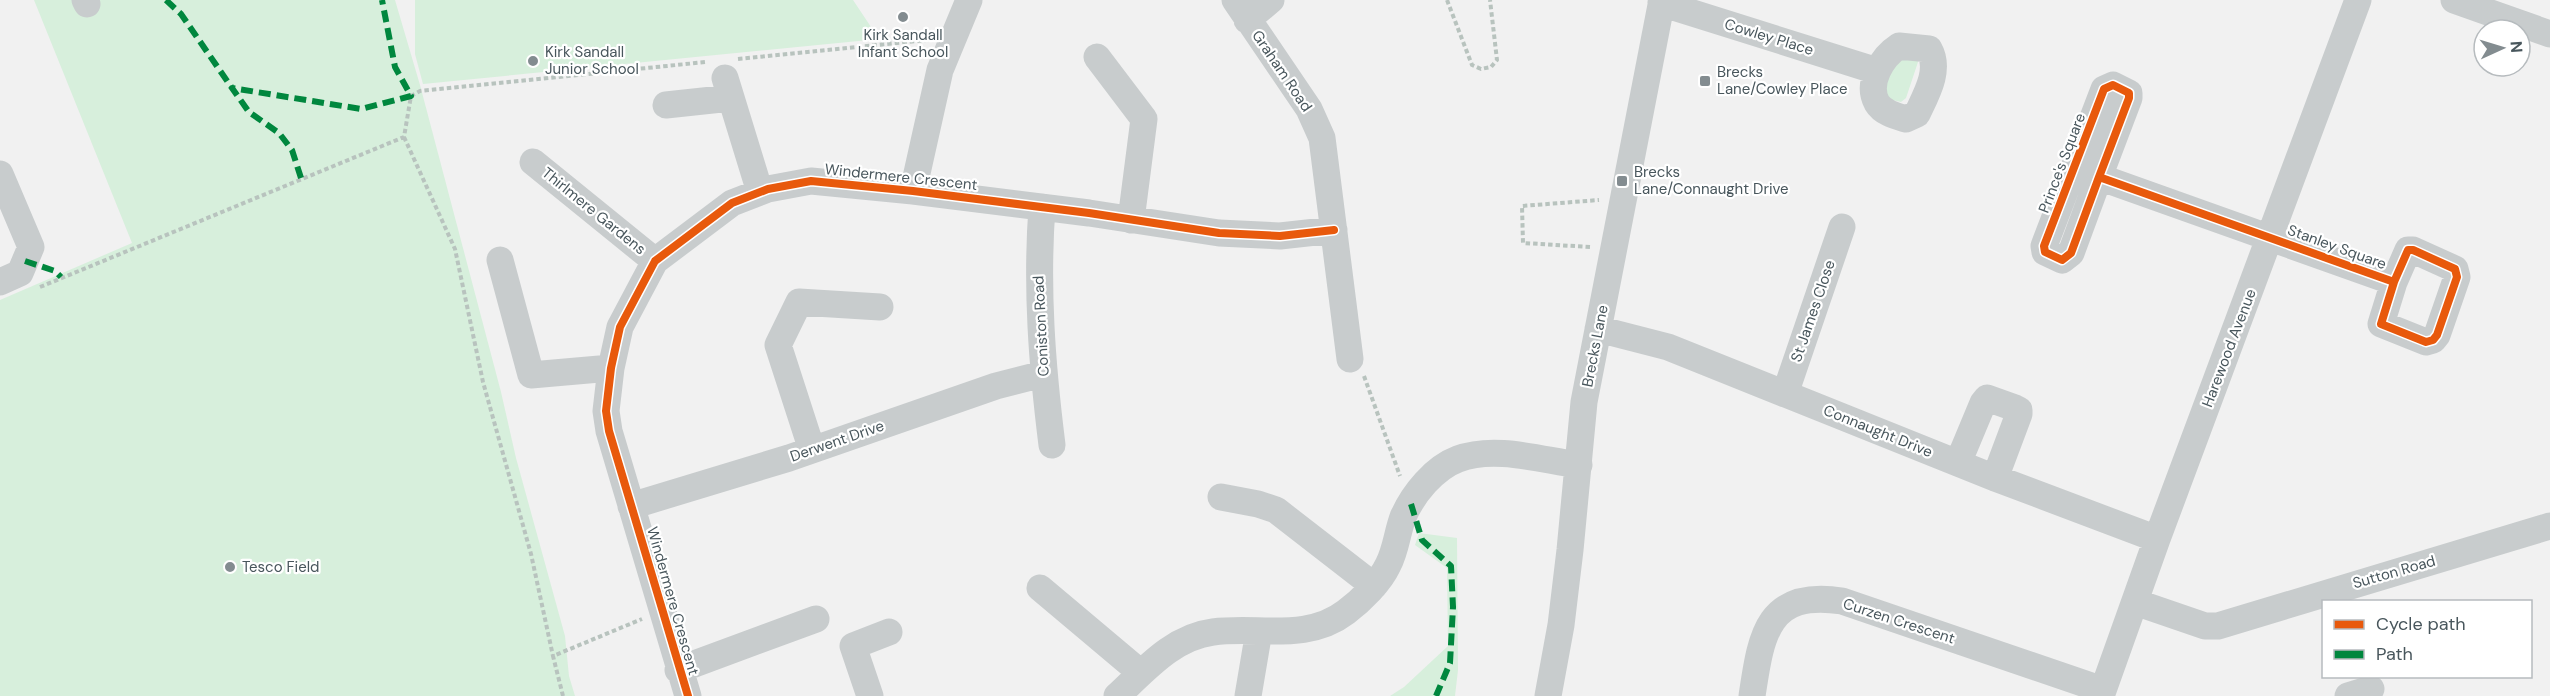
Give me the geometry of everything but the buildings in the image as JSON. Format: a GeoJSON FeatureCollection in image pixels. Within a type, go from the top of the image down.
{"type":"FeatureCollection","features":[{"type":"Feature","properties":{"kind":"street"},"geometry":{"type":"LineString","coordinates":[[914,190],[940,70],[969,0]]}},
{"type":"Feature","properties":{"kind":"street"},"geometry":{"type":"LineString","coordinates":[[1241,10],[1271,0]]}},
{"type":"Feature","properties":{"kind":"street","name":"Harewood Avenue"},"geometry":{"type":"LineString","coordinates":[[2102,693],[2358,0]]}},
{"type":"Feature","properties":{"kind":"street"},"geometry":{"type":"LineString","coordinates":[[2454,0],[2550,34]]}},
{"type":"Feature","properties":{"kind":"street","name":"Cowley Place"},"geometry":{"type":"LineString","coordinates":[[1662,2],[1877,71]]}},
{"type":"Feature","properties":{"kind":"street","name":"Brecks Lane"},"geometry":{"type":"LineString","coordinates":[[1548,696],[1561,625],[1584,402],[1662,2]]}},
{"type":"Feature","properties":{"kind":"street","name":"Graham Road"},"geometry":{"type":"LineString","coordinates":[[1241,10],[1309,109],[1322,138],[1350,359]]}},
{"type":"Feature","properties":{"kind":"street"},"geometry":{"type":"LineString","coordinates":[[1097,57],[1144,119],[1131,220]]}},
{"type":"Feature","properties":{"kind":"street"},"geometry":{"type":"LineString","coordinates":[[666,105],[725,74],[759,192]]}},
{"type":"Feature","properties":{"kind":"street","name":"Prince's Square"},"geometry":{"type":"LineString","coordinates":[[2113,85],[2127,91],[2129,98],[2099,177],[2071,254],[2062,260],[2049,256],[2044,246],[2104,88],[2113,85]]}},
{"type":"Feature","properties":{"kind":"street","name":"Thirlmere Gardens"},"geometry":{"type":"LineString","coordinates":[[533,162],[655,261]]}},
{"type":"Feature","properties":{"kind":"street"},"geometry":{"type":"LineString","coordinates":[[0,174],[31,247],[20,273],[0,282]]}},
{"type":"Feature","properties":{"kind":"street"},"geometry":{"type":"LineString","coordinates":[[2099,177],[2271,238]]}},
{"type":"Feature","properties":{"kind":"street","name":"Windermere Crescent"},"geometry":{"type":"LineString","coordinates":[[688,696],[678,670],[609,430],[606,411],[611,368],[620,327],[655,261],[732,203],[759,192],[811,181],[914,190],[1219,233],[1280,236],[1334,230]]}},
{"type":"Feature","properties":{"kind":"street","name":"Coniston Road"},"geometry":{"type":"LineString","coordinates":[[1042,207],[1038,285],[1043,374],[1052,445]]}},
{"type":"Feature","properties":{"kind":"street","name":"St James Close"},"geometry":{"type":"LineString","coordinates":[[1785,394],[1842,226]]}},
{"type":"Feature","properties":{"kind":"street","name":"Stanley Square"},"geometry":{"type":"LineString","coordinates":[[2271,238],[2394,282]]}},
{"type":"Feature","properties":{"kind":"street"},"geometry":{"type":"LineString","coordinates":[[500,260],[531,375],[611,368]]}},
{"type":"Feature","properties":{"kind":"street"},"geometry":{"type":"LineString","coordinates":[[812,450],[778,345],[799,302],[880,307]]}},
{"type":"Feature","properties":{"kind":"street","name":"Connaught Drive"},"geometry":{"type":"LineString","coordinates":[[1598,329],[1668,347],[1995,478],[2157,539]]}},
{"type":"Feature","properties":{"kind":"street","name":"Derwent Drive"},"geometry":{"type":"LineString","coordinates":[[631,506],[812,450],[996,386],[1043,374]]}},
{"type":"Feature","properties":{"kind":"street"},"geometry":{"type":"LineString","coordinates":[[1958,463],[1987,398],[2015,408],[2019,410],[2019,414],[1995,478]]}},
{"type":"Feature","properties":{"kind":"street"},"geometry":{"type":"LineString","coordinates":[[1117,696],[1168,649],[1192,638],[1213,632],[1297,631],[1345,613],[1374,586],[1388,566],[1403,517],[1418,492],[1439,470],[1456,459],[1478,453],[1579,465]]}},
{"type":"Feature","properties":{"kind":"street"},"geometry":{"type":"LineString","coordinates":[[1221,497],[1276,510],[1374,586]]}},
{"type":"Feature","properties":{"kind":"street","name":"Sutton Road"},"geometry":{"type":"LineString","coordinates":[[2135,602],[2205,626],[2218,626],[2345,594],[2550,526]]}},
{"type":"Feature","properties":{"kind":"street"},"geometry":{"type":"LineString","coordinates":[[1040,588],[1141,673]]}},
{"type":"Feature","properties":{"kind":"street","name":"Curzen Crescent"},"geometry":{"type":"LineString","coordinates":[[1752,696],[1760,643],[1773,620],[1781,611],[1796,604],[1818,599],[1842,602],[2102,693]]}},
{"type":"Feature","properties":{"kind":"street"},"geometry":{"type":"LineString","coordinates":[[678,670],[816,619]]}},
{"type":"Feature","properties":{"kind":"street"},"geometry":{"type":"LineString","coordinates":[[870,696],[853,646],[889,632]]}},
{"type":"Feature","properties":{"kind":"street"},"geometry":{"type":"LineString","coordinates":[[1248,696],[1259,632]]}},
{"type":"Feature","properties":{"kind":"path"},"geometry":{"type":"LineString","coordinates":[[1447,0],[1472,65],[1481,69],[1491,67],[1497,60],[1490,0]]}},
{"type":"Feature","properties":{"kind":"path"},"geometry":{"type":"LineString","coordinates":[[562,696],[531,554],[483,382],[455,249],[404,137],[411,96],[420,91],[725,74],[952,38]]}},
{"type":"Feature","properties":{"kind":"path"},"geometry":{"type":"LineString","coordinates":[[31,290],[404,137]]}},
{"type":"Feature","properties":{"kind":"path"},"geometry":{"type":"LineString","coordinates":[[1614,248],[1523,243],[1522,206],[1623,199]]}},
{"type":"Feature","properties":{"kind":"path"},"geometry":{"type":"LineString","coordinates":[[1350,359],[1363,374],[1411,504]]}},
{"type":"Feature","properties":{"kind":"path"},"geometry":{"type":"LineString","coordinates":[[553,656],[662,611]]}},
{"type":"Feature","properties":{"kind":"green space"},"geometry":{"type":"Polygon","coordinates":[[[34,0],[395,0],[420,85],[501,392],[516,458],[565,636],[569,676],[575,696],[0,696],[0,300],[132,243],[34,0]]]}},
{"type":"Feature","properties":{"kind":"green space","name":"Kirk Sandall Junior School"},"geometry":{"type":"Polygon","coordinates":[[[415,0],[853,0],[879,39],[423,84],[415,54],[415,0]]]}},
{"type":"Feature","properties":{"kind":"green space"},"geometry":{"type":"Polygon","coordinates":[[[1895,55],[1917,56],[1918,62],[1906,98],[1901,102],[1888,99],[1884,89],[1895,55]]]}},
{"type":"Feature","properties":{"kind":"green space"},"geometry":{"type":"Polygon","coordinates":[[[1419,533],[1457,538],[1458,670],[1455,696],[1390,696],[1404,687],[1448,646],[1447,568],[1415,545],[1419,533]]]}},
{"type":"Feature","properties":{"kind":"marked path"},"geometry":{"type":"LineString","coordinates":[[166,0],[181,14],[232,88]]}},
{"type":"Feature","properties":{"kind":"marked path"},"geometry":{"type":"LineString","coordinates":[[301,178],[292,150],[279,133],[249,112],[232,88],[361,109],[411,96],[395,67],[382,0]]}},
{"type":"Feature","properties":{"kind":"marked path"},"geometry":{"type":"LineString","coordinates":[[25,261],[55,271],[61,277]]}},
{"type":"Feature","properties":{"kind":"marked path"},"geometry":{"type":"LineString","coordinates":[[1411,504],[1422,540],[1451,566],[1453,607],[1450,663],[1436,696]]}},
{"type":"Feature","properties":{"kind":"cycle path"},"geometry":{"type":"LineString","coordinates":[[2099,177],[2129,98],[2129,93],[2113,85],[2104,89],[2044,246],[2045,252],[2062,260],[2071,253],[2099,177],[2394,282],[2408,250],[2413,250],[2455,269],[2457,277],[2437,335],[2433,340],[2426,342],[2381,324],[2394,282]]}},
{"type":"Feature","properties":{"kind":"cycle path"},"geometry":{"type":"LineString","coordinates":[[688,696],[609,431],[606,411],[611,368],[620,327],[655,261],[732,203],[768,189],[811,181],[1089,213],[1219,233],[1280,236],[1334,230]]}},
{"type":"Feature","properties":{"kind":"place","name":"Kirk Sandall Infant School"},"geometry":{"type":"Point","coordinates":[903,17]}},
{"type":"Feature","properties":{"kind":"place","name":"Kirk Sandall Junior School"},"geometry":{"type":"Point","coordinates":[533,61]}},
{"type":"Feature","properties":{"kind":"place","name":"Brecks Lane/Cowley Place"},"geometry":{"type":"Point","coordinates":[1705,81]}},
{"type":"Feature","properties":{"kind":"place","name":"Brecks Lane/Connaught Drive"},"geometry":{"type":"Point","coordinates":[1622,181]}},
{"type":"Feature","properties":{"kind":"place","name":"Tesco Field"},"geometry":{"type":"Point","coordinates":[230,567]}}]}
